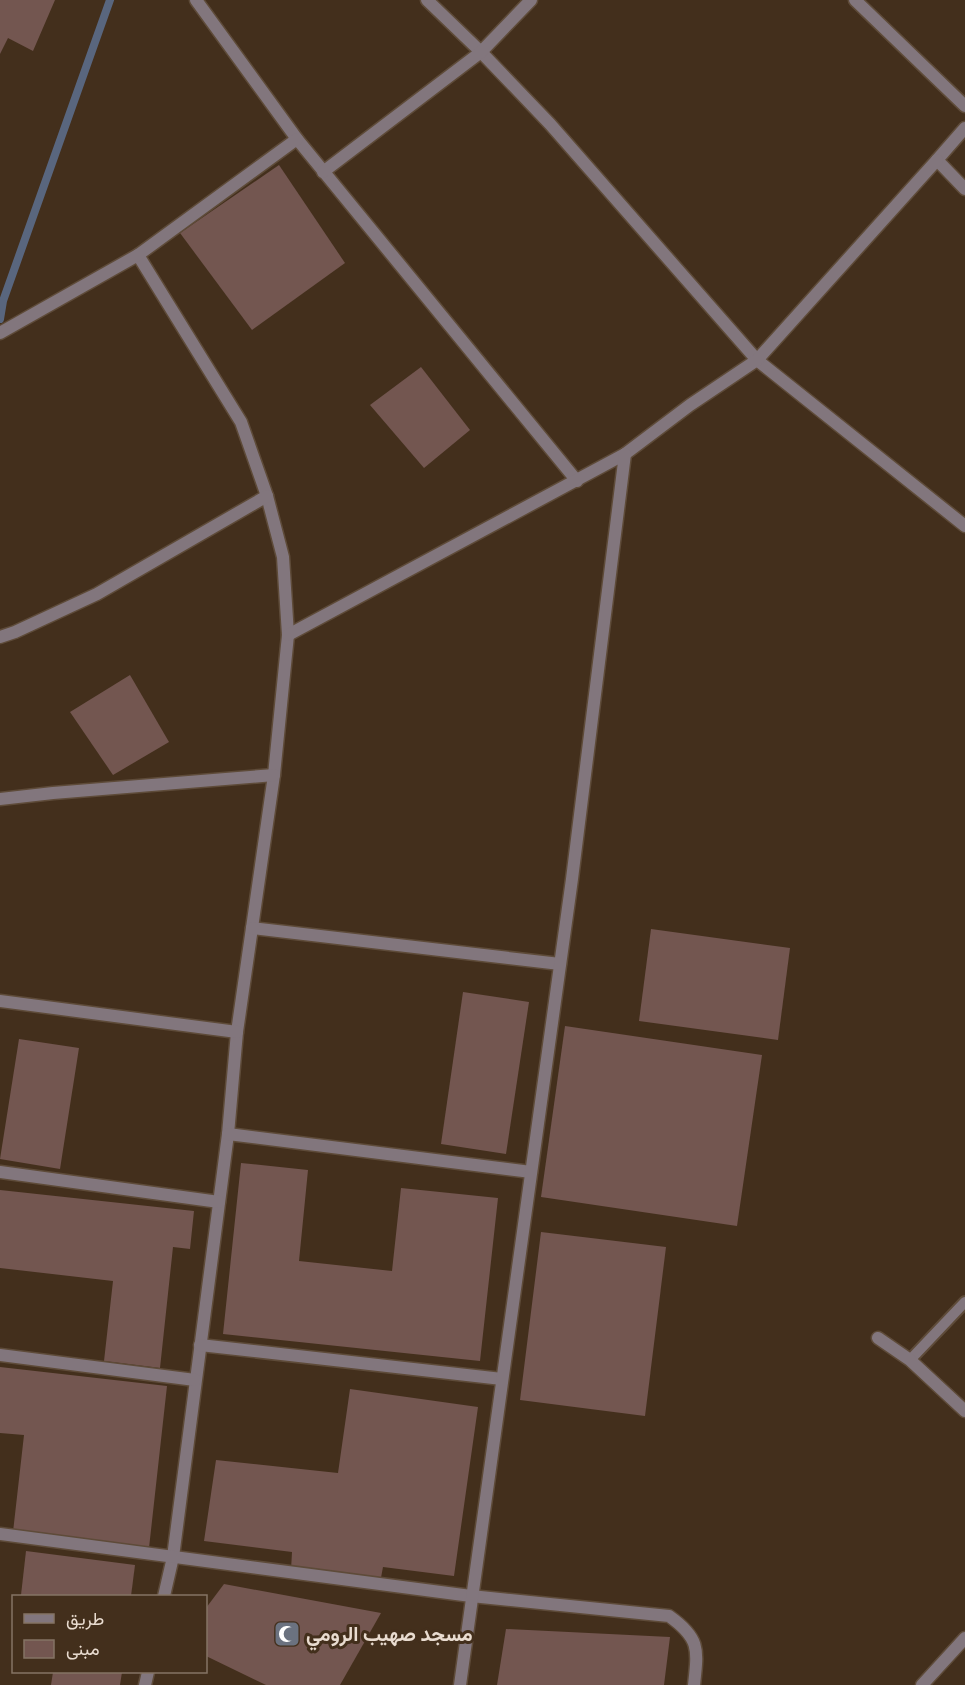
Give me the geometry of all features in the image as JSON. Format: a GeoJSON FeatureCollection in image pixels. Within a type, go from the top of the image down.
{"type":"FeatureCollection","features":[{"type":"Feature","properties":{"kind":"street"},"geometry":{"type":"LineString","coordinates":[[196,0],[323,172],[577,481]]}},
{"type":"Feature","properties":{"kind":"street"},"geometry":{"type":"LineString","coordinates":[[426,0],[481,52],[550,124],[757,360],[965,526]]}},
{"type":"Feature","properties":{"kind":"street"},"geometry":{"type":"LineString","coordinates":[[323,172],[481,52],[531,0]]}},
{"type":"Feature","properties":{"kind":"street"},"geometry":{"type":"LineString","coordinates":[[855,0],[965,106]]}},
{"type":"Feature","properties":{"kind":"street"},"geometry":{"type":"LineString","coordinates":[[288,635],[625,454],[690,405],[757,360],[965,128]]}},
{"type":"Feature","properties":{"kind":"street"},"geometry":{"type":"LineString","coordinates":[[0,333],[138,255],[297,139]]}},
{"type":"Feature","properties":{"kind":"street"},"geometry":{"type":"LineString","coordinates":[[937,160],[965,189]]}},
{"type":"Feature","properties":{"kind":"street"},"geometry":{"type":"LineString","coordinates":[[138,255],[241,422],[267,496],[283,557],[288,635],[274,775],[237,1032],[228,1134],[172,1557],[164,1595]]}},
{"type":"Feature","properties":{"kind":"street"},"geometry":{"type":"LineString","coordinates":[[460,1685],[560,964],[625,454]]}},
{"type":"Feature","properties":{"kind":"street"},"geometry":{"type":"LineString","coordinates":[[0,637],[97,594],[267,496]]}},
{"type":"Feature","properties":{"kind":"street"},"geometry":{"type":"LineString","coordinates":[[0,799],[274,775]]}},
{"type":"Feature","properties":{"kind":"street"},"geometry":{"type":"LineString","coordinates":[[252,928],[560,964]]}},
{"type":"Feature","properties":{"kind":"street"},"geometry":{"type":"LineString","coordinates":[[0,1001],[237,1032]]}},
{"type":"Feature","properties":{"kind":"street"},"geometry":{"type":"LineString","coordinates":[[228,1134],[531,1172]]}},
{"type":"Feature","properties":{"kind":"street"},"geometry":{"type":"LineString","coordinates":[[0,1172],[219,1202]]}},
{"type":"Feature","properties":{"kind":"street"},"geometry":{"type":"LineString","coordinates":[[878,1338],[910,1360],[965,1412]]}},
{"type":"Feature","properties":{"kind":"street"},"geometry":{"type":"LineString","coordinates":[[200,1345],[502,1379]]}},
{"type":"Feature","properties":{"kind":"street"},"geometry":{"type":"LineString","coordinates":[[0,1356],[195,1380]]}},
{"type":"Feature","properties":{"kind":"street"},"geometry":{"type":"LineString","coordinates":[[0,1534],[471,1596],[669,1616],[688,1629],[698,1654],[694,1685]]}},
{"type":"Feature","properties":{"kind":"street"},"geometry":{"type":"LineString","coordinates":[[922,1685],[965,1638]]}},
{"type":"Feature","properties":{"kind":"lane"},"geometry":{"type":"LineString","coordinates":[[910,1360],[965,1302]]}},
{"type":"Feature","properties":{"kind":"building"},"geometry":{"type":"Polygon","coordinates":[[[0,0],[55,0],[33,51],[8,38],[0,54],[0,0]]]}},
{"type":"Feature","properties":{"kind":"building"},"geometry":{"type":"Polygon","coordinates":[[[279,165],[345,263],[252,330],[180,233],[279,165]]]}},
{"type":"Feature","properties":{"kind":"building"},"geometry":{"type":"Polygon","coordinates":[[[421,367],[470,430],[424,468],[370,405],[421,367]]]}},
{"type":"Feature","properties":{"kind":"building"},"geometry":{"type":"Polygon","coordinates":[[[130,675],[169,742],[113,775],[70,712],[130,675]]]}},
{"type":"Feature","properties":{"kind":"building"},"geometry":{"type":"Polygon","coordinates":[[[651,929],[790,948],[778,1040],[639,1021],[651,929]]]}},
{"type":"Feature","properties":{"kind":"building"},"geometry":{"type":"Polygon","coordinates":[[[463,992],[529,1002],[506,1154],[441,1144],[463,992]]]}},
{"type":"Feature","properties":{"kind":"building"},"geometry":{"type":"Polygon","coordinates":[[[565,1026],[762,1055],[737,1226],[541,1197],[565,1026]]]}},
{"type":"Feature","properties":{"kind":"building"},"geometry":{"type":"Polygon","coordinates":[[[19,1039],[79,1048],[60,1169],[0,1159],[19,1039]]]}},
{"type":"Feature","properties":{"kind":"building"},"geometry":{"type":"Polygon","coordinates":[[[241,1163],[308,1170],[299,1261],[392,1271],[401,1188],[498,1198],[480,1361],[223,1334],[241,1163]]]}},
{"type":"Feature","properties":{"kind":"building"},"geometry":{"type":"Polygon","coordinates":[[[0,1190],[194,1211],[190,1249],[173,1247],[160,1368],[104,1361],[113,1281],[0,1268],[0,1190]]]}},
{"type":"Feature","properties":{"kind":"building"},"geometry":{"type":"Polygon","coordinates":[[[541,1232],[666,1247],[645,1416],[520,1400],[541,1232]]]}},
{"type":"Feature","properties":{"kind":"building"},"geometry":{"type":"Polygon","coordinates":[[[0,1367],[167,1386],[149,1548],[13,1532],[24,1435],[0,1433],[0,1367]]]}},
{"type":"Feature","properties":{"kind":"building"},"geometry":{"type":"Polygon","coordinates":[[[350,1389],[478,1407],[454,1576],[383,1567],[380,1583],[291,1570],[292,1552],[204,1541],[216,1460],[338,1473],[350,1389]]]}},
{"type":"Feature","properties":{"kind":"building"},"geometry":{"type":"Polygon","coordinates":[[[26,1551],[135,1565],[131,1595],[21,1595],[26,1551]]]}},
{"type":"Feature","properties":{"kind":"building","name":"مسجد صهيب الرومي"},"geometry":{"type":"Polygon","coordinates":[[[224,1584],[381,1613],[340,1685],[266,1685],[207,1656],[207,1607],[224,1584]]]}},
{"type":"Feature","properties":{"kind":"building"},"geometry":{"type":"Polygon","coordinates":[[[506,1629],[670,1637],[664,1685],[497,1685],[506,1629]]]}},
{"type":"Feature","properties":{"kind":"building"},"geometry":{"type":"Polygon","coordinates":[[[53,1673],[122,1673],[120,1685],[51,1685],[53,1673]]]}},
{"type":"Feature","properties":{"kind":"waterway"},"geometry":{"type":"LineString","coordinates":[[0,319],[3,301],[110,0]]}},
{"type":"Feature","properties":{"kind":"place","name":"مسجد صهيب الرومي"},"geometry":{"type":"Point","coordinates":[287,1634]}}]}
